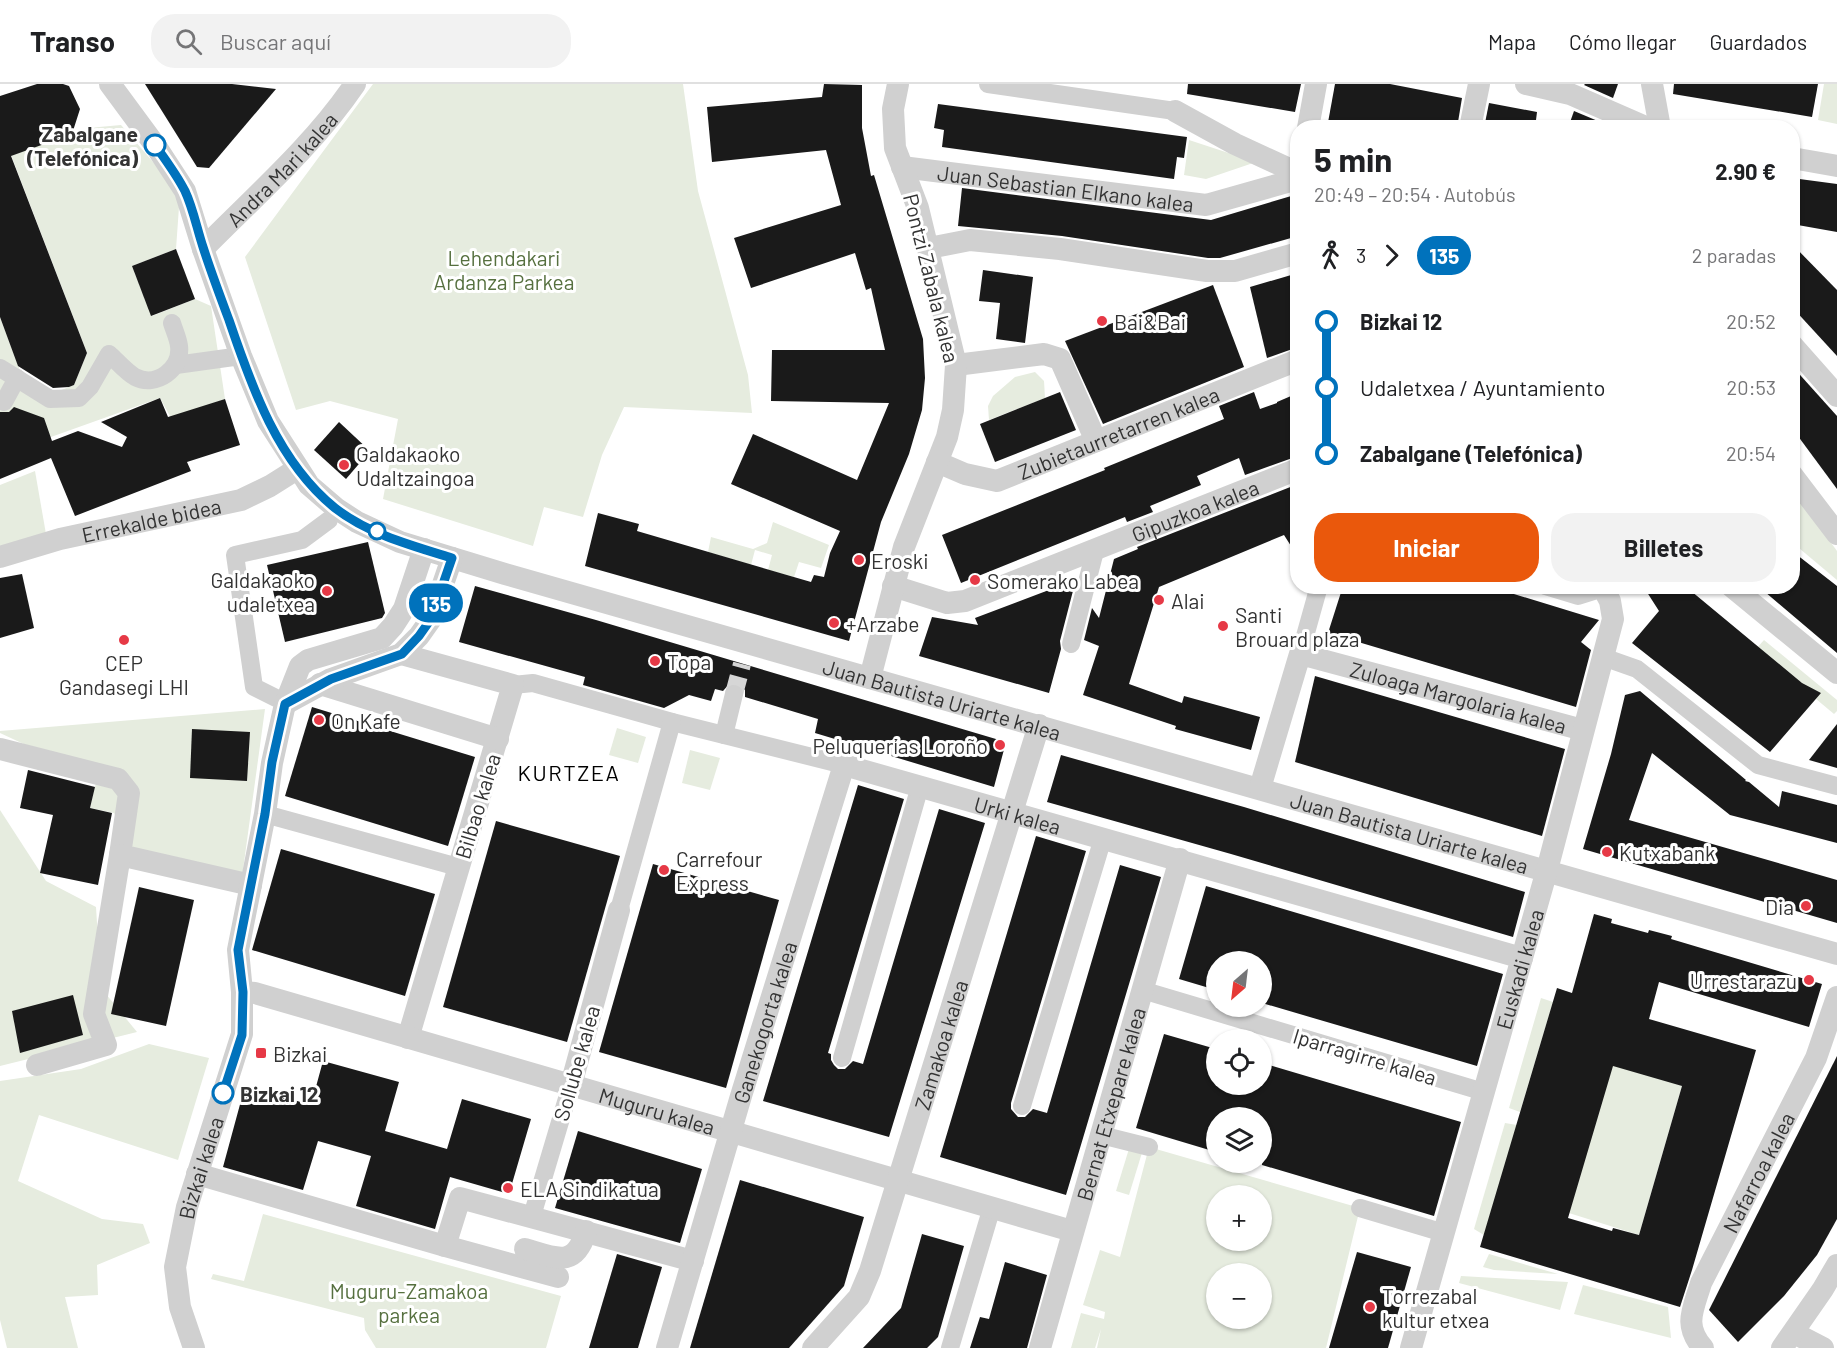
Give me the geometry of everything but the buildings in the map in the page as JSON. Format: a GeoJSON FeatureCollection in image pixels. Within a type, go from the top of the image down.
{"type":"FeatureCollection","features":[{"type":"Feature","properties":{"kind":"street","name":"Juan Bautista Uriarte kalea"},"geometry":{"type":"LineString","coordinates":[[110,84],[155,145],[185,191],[203,249],[268,421],[309,485],[337,509],[357,522],[400,542],[452,558],[1837,954]]}},
{"type":"Feature","properties":{"kind":"street","name":"Andra Mari kalea"},"geometry":{"type":"LineString","coordinates":[[203,249],[279,174],[356,84]]}},
{"type":"Feature","properties":{"kind":"street","name":"Pontzi Zabala kalea"},"geometry":{"type":"LineString","coordinates":[[870,678],[882,636],[892,586],[904,547],[947,437],[953,410],[956,365],[918,208],[895,148],[893,109],[898,84]]}},
{"type":"Feature","properties":{"kind":"street"},"geometry":{"type":"LineString","coordinates":[[988,84],[1175,111],[1235,144],[1290,168]]}},
{"type":"Feature","properties":{"kind":"street"},"geometry":{"type":"LineString","coordinates":[[1309,120],[1316,84]]}},
{"type":"Feature","properties":{"kind":"street"},"geometry":{"type":"LineString","coordinates":[[1472,120],[1479,84]]}},
{"type":"Feature","properties":{"kind":"street"},"geometry":{"type":"LineString","coordinates":[[1652,84],[1659,120]]}},
{"type":"Feature","properties":{"kind":"street"},"geometry":{"type":"LineString","coordinates":[[1538,85],[1570,93],[1629,120]]}},
{"type":"Feature","properties":{"kind":"street"},"geometry":{"type":"LineString","coordinates":[[1800,160],[1837,166]]}},
{"type":"Feature","properties":{"kind":"street","name":"Juan Sebastian Elkano kalea"},"geometry":{"type":"LineString","coordinates":[[903,167],[1206,206],[1290,181]]}},
{"type":"Feature","properties":{"kind":"street"},"geometry":{"type":"LineString","coordinates":[[929,248],[970,240],[1060,249],[1207,271],[1235,271],[1290,255]]}},
{"type":"Feature","properties":{"kind":"street"},"geometry":{"type":"LineString","coordinates":[[0,368],[50,399],[79,398],[90,387],[109,354],[135,377],[149,381],[163,377],[176,365],[180,347],[172,323]]}},
{"type":"Feature","properties":{"kind":"street"},"geometry":{"type":"LineString","coordinates":[[956,365],[1044,354],[1060,359],[1096,441]]}},
{"type":"Feature","properties":{"kind":"street"},"geometry":{"type":"LineString","coordinates":[[1800,354],[1837,396]]}},
{"type":"Feature","properties":{"kind":"street"},"geometry":{"type":"LineString","coordinates":[[176,365],[242,356]]}},
{"type":"Feature","properties":{"kind":"street","name":"Zubietaurretarren kalea"},"geometry":{"type":"LineString","coordinates":[[937,462],[965,474],[997,481],[1290,363]]}},
{"type":"Feature","properties":{"kind":"street"},"geometry":{"type":"LineString","coordinates":[[0,400],[4,402],[17,378]]}},
{"type":"Feature","properties":{"kind":"street","name":"Errekalde bidea"},"geometry":{"type":"LineString","coordinates":[[0,557],[60,539],[241,500],[297,469]]}},
{"type":"Feature","properties":{"kind":"street","name":"Gipuzkoa kalea"},"geometry":{"type":"LineString","coordinates":[[892,586],[947,603],[965,602],[1290,472]]}},
{"type":"Feature","properties":{"kind":"street"},"geometry":{"type":"LineString","coordinates":[[1800,485],[1837,534]]}},
{"type":"Feature","properties":{"kind":"street"},"geometry":{"type":"LineString","coordinates":[[329,520],[302,540],[235,555],[254,687],[280,701],[402,654],[431,619],[452,558]]}},
{"type":"Feature","properties":{"kind":"street","name":"Bizkai kalea"},"geometry":{"type":"LineString","coordinates":[[194,1348],[180,1307],[175,1267],[187,1207],[242,1035],[243,992],[238,950],[265,814],[280,701],[300,666],[308,660],[382,638],[404,609],[424,549]]}},
{"type":"Feature","properties":{"kind":"street"},"geometry":{"type":"LineString","coordinates":[[1071,644],[1095,551]]}},
{"type":"Feature","properties":{"kind":"street"},"geometry":{"type":"LineString","coordinates":[[1260,788],[1317,594]]}},
{"type":"Feature","properties":{"kind":"street","name":"Euskadi kalea"},"geometry":{"type":"LineString","coordinates":[[1411,1348],[1547,870],[1613,619],[1608,594]]}},
{"type":"Feature","properties":{"kind":"street"},"geometry":{"type":"LineString","coordinates":[[1741,594],[1837,673]]}},
{"type":"Feature","properties":{"kind":"street"},"geometry":{"type":"LineString","coordinates":[[402,654],[513,685]]}},
{"type":"Feature","properties":{"kind":"street","name":"Zuloaga Margolaria kalea"},"geometry":{"type":"LineString","coordinates":[[1300,654],[1583,730]]}},
{"type":"Feature","properties":{"kind":"street"},"geometry":{"type":"LineString","coordinates":[[1603,657],[1637,669],[1758,765],[1837,786]]}},
{"type":"Feature","properties":{"kind":"street","name":"Urki kalea"},"geometry":{"type":"LineString","coordinates":[[513,685],[533,683],[672,722],[844,765],[1522,958]]}},
{"type":"Feature","properties":{"kind":"street"},"geometry":{"type":"LineString","coordinates":[[320,684],[498,739]]}},
{"type":"Feature","properties":{"kind":"street","name":"Bilbao kalea"},"geometry":{"type":"LineString","coordinates":[[408,1038],[513,685]]}},
{"type":"Feature","properties":{"kind":"street"},"geometry":{"type":"LineString","coordinates":[[724,735],[734,694]]}},
{"type":"Feature","properties":{"kind":"street"},"geometry":{"type":"LineString","coordinates":[[619,910],[672,722]]}},
{"type":"Feature","properties":{"kind":"street","name":"Zamakoa kalea"},"geometry":{"type":"LineString","coordinates":[[813,1348],[859,1297],[870,1271],[1039,725]]}},
{"type":"Feature","properties":{"kind":"street"},"geometry":{"type":"LineString","coordinates":[[0,749],[118,779],[129,793],[94,1014],[106,1045],[37,1065]]}},
{"type":"Feature","properties":{"kind":"street","name":"Ganekogorta kalea"},"geometry":{"type":"LineString","coordinates":[[667,1348],[730,1132],[844,765]]}},
{"type":"Feature","properties":{"kind":"street"},"geometry":{"type":"LineString","coordinates":[[842,1058],[920,786]]}},
{"type":"Feature","properties":{"kind":"street"},"geometry":{"type":"LineString","coordinates":[[265,814],[458,867]]}},
{"type":"Feature","properties":{"kind":"street"},"geometry":{"type":"LineString","coordinates":[[1022,1106],[1103,838]]}},
{"type":"Feature","properties":{"kind":"street"},"geometry":{"type":"LineString","coordinates":[[120,855],[250,885]]}},
{"type":"Feature","properties":{"kind":"street","name":"Bernat Etxepare kalea"},"geometry":{"type":"LineString","coordinates":[[1040,1348],[1180,859]]}},
{"type":"Feature","properties":{"kind":"street","name":"Sollube kalea"},"geometry":{"type":"LineString","coordinates":[[532,1216],[619,910]]}},
{"type":"Feature","properties":{"kind":"street","name":"Iparragirre kalea"},"geometry":{"type":"LineString","coordinates":[[1142,990],[1484,1092]]}},
{"type":"Feature","properties":{"kind":"street","name":"Muguru kalea"},"geometry":{"type":"LineString","coordinates":[[243,992],[255,993],[1072,1231]]}},
{"type":"Feature","properties":{"kind":"street","name":"Nafarroa kalea"},"geometry":{"type":"LineString","coordinates":[[1704,1348],[1694,1337],[1691,1316],[1701,1283],[1816,1058],[1837,997]]}},
{"type":"Feature","properties":{"kind":"street"},"geometry":{"type":"LineString","coordinates":[[1101,1135],[1149,1147]]}},
{"type":"Feature","properties":{"kind":"street"},"geometry":{"type":"LineString","coordinates":[[197,1174],[558,1277]]}},
{"type":"Feature","properties":{"kind":"street"},"geometry":{"type":"LineString","coordinates":[[445,1246],[460,1198],[693,1261]]}},
{"type":"Feature","properties":{"kind":"street"},"geometry":{"type":"LineString","coordinates":[[950,1348],[992,1207]]}},
{"type":"Feature","properties":{"kind":"street"},"geometry":{"type":"LineString","coordinates":[[1360,1208],[1444,1233]]}},
{"type":"Feature","properties":{"kind":"street"},"geometry":{"type":"LineString","coordinates":[[525,1249],[561,1260],[572,1256],[582,1246],[586,1231]]}},
{"type":"Feature","properties":{"kind":"street"},"geometry":{"type":"LineString","coordinates":[[1823,1348],[1788,1340],[1837,1265]]}},
{"type":"Feature","properties":{"kind":"green space","name":"Lehendakari Ardanza Parkea"},"geometry":{"type":"Polygon","coordinates":[[[373,84],[683,84],[698,191],[748,375],[752,413],[624,407],[602,455],[583,517],[544,507],[533,546],[383,499],[398,419],[330,401],[296,410],[245,257],[373,84]]]}},
{"type":"Feature","properties":{"kind":"green space"},"geometry":{"type":"Polygon","coordinates":[[[1824,84],[1837,84],[1837,124],[1818,120],[1824,84]]]}},
{"type":"Feature","properties":{"kind":"green space"},"geometry":{"type":"Polygon","coordinates":[[[121,125],[180,193],[176,249],[132,266],[152,316],[195,299],[211,306],[225,399],[171,418],[160,398],[51,437],[0,427],[0,317],[21,373],[54,393],[74,385],[87,353],[11,155],[88,128],[121,125]]]}},
{"type":"Feature","properties":{"kind":"green space"},"geometry":{"type":"Polygon","coordinates":[[[1189,140],[1256,162],[1206,179],[1184,175],[1189,140]]]}},
{"type":"Feature","properties":{"kind":"green space"},"geometry":{"type":"Polygon","coordinates":[[[1035,372],[1044,381],[1045,398],[989,420],[988,406],[993,396],[1015,377],[1035,372]]]}},
{"type":"Feature","properties":{"kind":"green space"},"geometry":{"type":"Polygon","coordinates":[[[35,471],[46,534],[0,549],[0,485],[35,471]]]}},
{"type":"Feature","properties":{"kind":"green space"},"geometry":{"type":"Polygon","coordinates":[[[1800,500],[1837,551],[1837,580],[1800,549],[1800,500]]]}},
{"type":"Feature","properties":{"kind":"green space"},"geometry":{"type":"Polygon","coordinates":[[[773,522],[829,545],[821,568],[799,562],[794,577],[768,570],[772,555],[755,550],[751,565],[708,552],[711,537],[753,549],[767,543],[773,522]]]}},
{"type":"Feature","properties":{"kind":"green space"},"geometry":{"type":"Polygon","coordinates":[[[1764,640],[1837,700],[1837,711],[1834,714],[1756,649],[1764,640]]]}},
{"type":"Feature","properties":{"kind":"green space"},"geometry":{"type":"Polygon","coordinates":[[[265,709],[242,877],[130,847],[114,813],[90,808],[97,778],[0,733],[0,731],[265,709]]]}},
{"type":"Feature","properties":{"kind":"green space"},"geometry":{"type":"Polygon","coordinates":[[[617,728],[646,737],[638,763],[609,755],[617,728]]]}},
{"type":"Feature","properties":{"kind":"green space"},"geometry":{"type":"Polygon","coordinates":[[[690,750],[720,758],[710,790],[682,783],[690,750]]]}},
{"type":"Feature","properties":{"kind":"green space"},"geometry":{"type":"Polygon","coordinates":[[[0,810],[46,881],[96,907],[101,988],[137,1032],[0,1066],[0,810]]]}},
{"type":"Feature","properties":{"kind":"green space"},"geometry":{"type":"Polygon","coordinates":[[[1541,998],[1553,1002],[1520,1112],[1509,1108],[1541,998]]]}},
{"type":"Feature","properties":{"kind":"green space"},"geometry":{"type":"Polygon","coordinates":[[[149,1044],[209,1058],[178,1160],[39,1115],[18,1181],[102,1219],[143,1224],[150,1243],[97,1265],[98,1295],[65,1297],[78,1348],[7,1348],[0,1320],[0,1081],[81,1069],[149,1044]]]}},
{"type":"Feature","properties":{"kind":"green space"},"geometry":{"type":"Polygon","coordinates":[[[1601,1053],[1682,1086],[1639,1235],[1553,1208],[1601,1053]]]}},
{"type":"Feature","properties":{"kind":"green space"},"geometry":{"type":"Polygon","coordinates":[[[1505,1123],[1517,1125],[1484,1235],[1474,1229],[1505,1123]]]}},
{"type":"Feature","properties":{"kind":"green space"},"geometry":{"type":"Polygon","coordinates":[[[1132,1139],[1145,1143],[1129,1195],[1116,1191],[1132,1139]]]}},
{"type":"Feature","properties":{"kind":"green space"},"geometry":{"type":"Polygon","coordinates":[[[1149,1147],[1206,1163],[1206,1173],[1239,1173],[1360,1208],[1326,1348],[1097,1348],[1101,1329],[1095,1348],[1071,1348],[1081,1313],[1104,1319],[1105,1312],[1083,1305],[1100,1250],[1120,1257],[1149,1147]]]}},
{"type":"Feature","properties":{"kind":"green space","name":"Muguru-Zamakoa parkea"},"geometry":{"type":"Polygon","coordinates":[[[263,1214],[561,1296],[546,1348],[376,1348],[365,1330],[364,1318],[211,1279],[213,1274],[244,1281],[263,1214]]]}},
{"type":"Feature","properties":{"kind":"green space"},"geometry":{"type":"Polygon","coordinates":[[[1489,1254],[1558,1274],[1494,1270],[1483,1267],[1489,1254]]]}},
{"type":"Feature","properties":{"kind":"green space"},"geometry":{"type":"Polygon","coordinates":[[[1461,1276],[1568,1282],[1560,1310],[1459,1283],[1461,1276]]]}},
{"type":"Feature","properties":{"kind":"green space"},"geometry":{"type":"Polygon","coordinates":[[[1583,1285],[1668,1307],[1671,1338],[1574,1314],[1583,1285]]]}},
{"type":"Feature","properties":{"kind":"tunnel"},"geometry":{"type":"LineString","coordinates":[[734,694],[742,664]]}},
{"type":"Feature","properties":{"kind":"bus line","name":"135"},"geometry":{"type":"LineString","coordinates":[[155,145],[185,191],[203,249],[268,421],[297,469],[309,485],[337,509],[357,522],[400,542],[452,558],[431,619],[402,654],[331,679],[285,704],[272,762],[265,814],[238,950],[243,992],[242,1035],[223,1093]]}},
{"type":"Feature","properties":{"kind":"place","name":"Zabalgane (Telefónica)"},"geometry":{"type":"Point","coordinates":[155,145]}},
{"type":"Feature","properties":{"kind":"place","name":"Bai&Bai"},"geometry":{"type":"Point","coordinates":[1102,321]}},
{"type":"Feature","properties":{"kind":"place","name":"Galdakaoko Udaltzaingoa"},"geometry":{"type":"Point","coordinates":[344,465]}},
{"type":"Feature","properties":{"kind":"place","name":"Eroski"},"geometry":{"type":"Point","coordinates":[859,560]}},
{"type":"Feature","properties":{"kind":"place","name":"Somerako Labea"},"geometry":{"type":"Point","coordinates":[975,580]}},
{"type":"Feature","properties":{"kind":"place","name":"Galdakaoko udaletxea"},"geometry":{"type":"Point","coordinates":[327,591]}},
{"type":"Feature","properties":{"kind":"place","name":"Alai"},"geometry":{"type":"Point","coordinates":[1159,600]}},
{"type":"Feature","properties":{"kind":"place","name":"+Arzabe"},"geometry":{"type":"Point","coordinates":[834,623]}},
{"type":"Feature","properties":{"kind":"place","name":"Santi Brouard plaza"},"geometry":{"type":"Point","coordinates":[1223,626]}},
{"type":"Feature","properties":{"kind":"place","name":"CEP Gandasegi LHI"},"geometry":{"type":"Point","coordinates":[124,640]}},
{"type":"Feature","properties":{"kind":"place","name":"Topa"},"geometry":{"type":"Point","coordinates":[655,661]}},
{"type":"Feature","properties":{"kind":"place","name":"On Kafe"},"geometry":{"type":"Point","coordinates":[319,720]}},
{"type":"Feature","properties":{"kind":"place","name":"Peluquerías Loroño"},"geometry":{"type":"Point","coordinates":[1000,745]}},
{"type":"Feature","properties":{"kind":"place","name":"Kutxabank"},"geometry":{"type":"Point","coordinates":[1607,852]}},
{"type":"Feature","properties":{"kind":"place","name":"Carrefour Express"},"geometry":{"type":"Point","coordinates":[664,870]}},
{"type":"Feature","properties":{"kind":"place","name":"Dia"},"geometry":{"type":"Point","coordinates":[1806,906]}},
{"type":"Feature","properties":{"kind":"place","name":"Urrestarazu"},"geometry":{"type":"Point","coordinates":[1809,980]}},
{"type":"Feature","properties":{"kind":"place","name":"Bizkai"},"geometry":{"type":"Point","coordinates":[261,1053]}},
{"type":"Feature","properties":{"kind":"place","name":"Bizkai 12"},"geometry":{"type":"Point","coordinates":[223,1093]}},
{"type":"Feature","properties":{"kind":"place","name":"ELA Sindikatua"},"geometry":{"type":"Point","coordinates":[508,1188]}},
{"type":"Feature","properties":{"kind":"place","name":"Torrezabal kultur etxea"},"geometry":{"type":"Point","coordinates":[1370,1307]}},
{"type":"Feature","properties":{"kind":"district","name":"KURTZEA"},"geometry":{"type":"Point","coordinates":[569,772]}}]}
